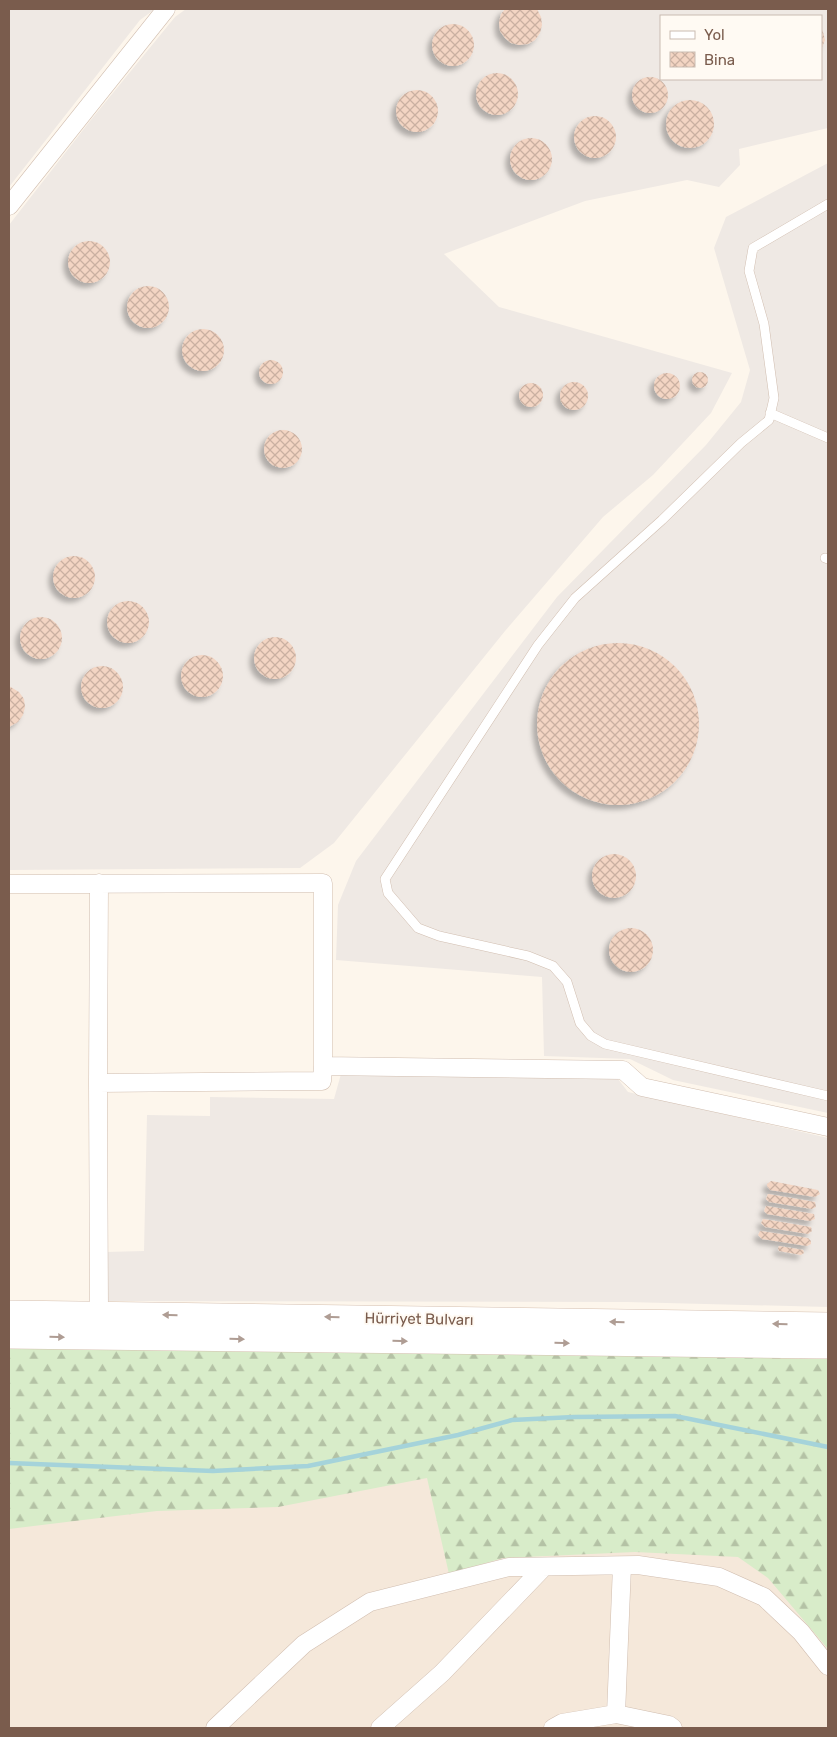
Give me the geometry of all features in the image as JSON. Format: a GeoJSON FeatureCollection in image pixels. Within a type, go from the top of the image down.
{"type":"FeatureCollection","features":[{"type":"Feature","properties":{"kind":"main road","name":"Hürriyet Bulvarı"},"geometry":{"type":"LineString","coordinates":[[9,1312],[101,1326],[828,1346]]}},
{"type":"Feature","properties":{"kind":"main road","name":"Hürriyet Bulvarı"},"geometry":{"type":"LineString","coordinates":[[9,1336],[101,1326],[828,1325]]}},
{"type":"Feature","properties":{"kind":"street"},"geometry":{"type":"LineString","coordinates":[[9,206],[166,9]]}},
{"type":"Feature","properties":{"kind":"street"},"geometry":{"type":"LineString","coordinates":[[99,883],[98,1083],[101,1326]]}},
{"type":"Feature","properties":{"kind":"street"},"geometry":{"type":"LineString","coordinates":[[9,884],[323,883],[322,1081],[98,1083]]}},
{"type":"Feature","properties":{"kind":"street"},"geometry":{"type":"LineString","coordinates":[[323,1066],[623,1070],[642,1087],[828,1127]]}},
{"type":"Feature","properties":{"kind":"street"},"geometry":{"type":"LineString","coordinates":[[616,1714],[622,1566]]}},
{"type":"Feature","properties":{"kind":"street"},"geometry":{"type":"LineString","coordinates":[[215,1728],[304,1644],[370,1602],[509,1568],[638,1566],[719,1577],[764,1597],[801,1632],[828,1666]]}},
{"type":"Feature","properties":{"kind":"street"},"geometry":{"type":"LineString","coordinates":[[380,1728],[442,1673],[544,1567]]}},
{"type":"Feature","properties":{"kind":"street"},"geometry":{"type":"LineString","coordinates":[[553,1728],[562,1723],[616,1714],[669,1725],[673,1728]]}},
{"type":"Feature","properties":{"kind":"lane"},"geometry":{"type":"LineString","coordinates":[[828,204],[752,248],[750,271],[764,324],[774,398],[769,420],[575,598],[538,645],[385,878],[388,893],[418,928],[439,936],[528,956],[554,966],[567,982],[580,1023],[591,1036],[604,1044],[828,1096]]}},
{"type":"Feature","properties":{"kind":"lane"},"geometry":{"type":"LineString","coordinates":[[770,413],[828,438]]}},
{"type":"Feature","properties":{"kind":"shaded area"},"geometry":{"type":"Polygon","coordinates":[[[9,9],[155,9],[140,20],[9,187],[9,9]]]}},
{"type":"Feature","properties":{"kind":"shaded area"},"geometry":{"type":"Polygon","coordinates":[[[186,9],[828,9],[828,128],[739,149],[740,165],[719,187],[687,180],[585,201],[444,254],[499,307],[732,373],[711,413],[653,475],[603,517],[505,631],[334,843],[300,868],[9,870],[9,225],[90,121],[175,17],[186,9]]]}},
{"type":"Feature","properties":{"kind":"shaded area"},"geometry":{"type":"Polygon","coordinates":[[[828,163],[828,1113],[673,1080],[630,1059],[544,1056],[542,977],[336,960],[338,905],[356,861],[557,597],[706,445],[741,402],[750,370],[714,248],[726,217],[828,163]]]}},
{"type":"Feature","properties":{"kind":"shaded area"},"geometry":{"type":"Polygon","coordinates":[[[341,1074],[618,1079],[628,1092],[828,1138],[828,1307],[627,1302],[108,1301],[106,1252],[144,1251],[147,1115],[210,1116],[210,1097],[334,1099],[341,1074]]]}},
{"type":"Feature","properties":{"kind":"shaded area"},"geometry":{"type":"Polygon","coordinates":[[[9,1348],[828,1359],[828,1728],[9,1728],[9,1348]]]}},
{"type":"Feature","properties":{"kind":"green space"},"geometry":{"type":"Polygon","coordinates":[[[9,1348],[828,1359],[828,1649],[768,1578],[738,1557],[635,1552],[503,1558],[449,1574],[427,1478],[278,1507],[157,1511],[9,1529],[9,1348]]]}},
{"type":"Feature","properties":{"kind":"building"},"geometry":{"type":"Polygon","coordinates":[[[505,9],[537,9],[542,25],[540,33],[535,40],[528,44],[519,45],[511,43],[505,38],[500,31],[499,22],[501,14],[505,9]]]}},
{"type":"Feature","properties":{"kind":"building"},"geometry":{"type":"Polygon","coordinates":[[[457,24],[465,27],[471,33],[474,45],[471,57],[465,63],[449,66],[441,63],[435,57],[432,41],[435,33],[441,27],[457,24]]]}},
{"type":"Feature","properties":{"kind":"building"},"geometry":{"type":"Polygon","coordinates":[[[822,30],[823,32],[825,40],[822,48],[822,30]]]}},
{"type":"Feature","properties":{"kind":"building"},"geometry":{"type":"Polygon","coordinates":[[[501,73],[509,76],[515,82],[518,94],[515,106],[509,112],[493,115],[485,112],[479,106],[476,90],[479,82],[485,76],[501,73]]]}},
{"type":"Feature","properties":{"kind":"building"},"geometry":{"type":"Polygon","coordinates":[[[650,77],[657,78],[663,82],[667,88],[667,102],[663,108],[657,112],[650,113],[643,112],[637,108],[633,102],[632,95],[633,88],[637,82],[643,78],[650,77]]]}},
{"type":"Feature","properties":{"kind":"building"},"geometry":{"type":"Polygon","coordinates":[[[421,90],[429,93],[435,99],[438,111],[435,123],[429,129],[413,132],[405,129],[399,123],[396,107],[399,99],[405,93],[421,90]]]}},
{"type":"Feature","properties":{"kind":"building"},"geometry":{"type":"Polygon","coordinates":[[[690,100],[699,102],[707,107],[712,115],[714,124],[712,133],[707,141],[699,146],[690,148],[681,146],[673,141],[668,133],[666,124],[668,115],[673,107],[681,102],[690,100]]]}},
{"type":"Feature","properties":{"kind":"building"},"geometry":{"type":"Polygon","coordinates":[[[599,116],[607,119],[613,125],[616,137],[613,149],[607,155],[591,158],[583,155],[577,149],[574,133],[577,125],[583,119],[599,116]]]}},
{"type":"Feature","properties":{"kind":"building"},"geometry":{"type":"Polygon","coordinates":[[[535,138],[543,141],[549,147],[552,159],[549,171],[543,177],[527,180],[519,177],[513,171],[510,155],[513,147],[519,141],[535,138]]]}},
{"type":"Feature","properties":{"kind":"building"},"geometry":{"type":"Polygon","coordinates":[[[93,241],[101,244],[107,250],[110,262],[107,274],[101,280],[85,283],[77,280],[71,274],[68,258],[71,250],[77,244],[93,241]]]}},
{"type":"Feature","properties":{"kind":"building"},"geometry":{"type":"Polygon","coordinates":[[[152,286],[160,289],[166,295],[169,307],[166,319],[160,325],[144,328],[136,325],[130,319],[127,303],[130,295],[136,289],[152,286]]]}},
{"type":"Feature","properties":{"kind":"building"},"geometry":{"type":"Polygon","coordinates":[[[207,329],[215,332],[221,338],[224,350],[221,362],[215,368],[199,371],[191,368],[185,362],[182,346],[185,338],[191,332],[207,329]]]}},
{"type":"Feature","properties":{"kind":"building"},"geometry":{"type":"Polygon","coordinates":[[[271,360],[276,361],[282,367],[282,377],[276,383],[271,384],[266,383],[260,377],[259,372],[260,367],[266,361],[271,360]]]}},
{"type":"Feature","properties":{"kind":"building"},"geometry":{"type":"Polygon","coordinates":[[[697,372],[703,372],[708,377],[706,386],[697,388],[692,383],[692,377],[697,372]]]}},
{"type":"Feature","properties":{"kind":"building"},"geometry":{"type":"Polygon","coordinates":[[[667,373],[676,377],[680,386],[676,395],[667,399],[658,395],[654,386],[658,377],[667,373]]]}},
{"type":"Feature","properties":{"kind":"building"},"geometry":{"type":"Polygon","coordinates":[[[574,382],[584,386],[588,396],[584,406],[574,410],[564,406],[560,396],[564,386],[574,382]]]}},
{"type":"Feature","properties":{"kind":"building"},"geometry":{"type":"Polygon","coordinates":[[[531,383],[536,384],[542,390],[542,400],[536,406],[531,407],[526,406],[520,400],[519,395],[520,390],[526,384],[531,383]]]}},
{"type":"Feature","properties":{"kind":"building"},"geometry":{"type":"Polygon","coordinates":[[[283,430],[290,431],[296,436],[301,442],[301,456],[296,462],[290,467],[283,468],[276,467],[270,462],[265,456],[264,449],[265,442],[270,436],[276,431],[283,430]]]}},
{"type":"Feature","properties":{"kind":"building"},"geometry":{"type":"Polygon","coordinates":[[[78,556],[86,559],[92,565],[95,577],[92,589],[86,595],[70,598],[62,595],[56,589],[53,573],[56,565],[62,559],[78,556]]]}},
{"type":"Feature","properties":{"kind":"building"},"geometry":{"type":"Polygon","coordinates":[[[132,601],[140,604],[146,610],[149,622],[146,634],[140,640],[124,643],[116,640],[110,634],[107,618],[110,610],[116,604],[132,601]]]}},
{"type":"Feature","properties":{"kind":"building"},"geometry":{"type":"Polygon","coordinates":[[[45,617],[53,620],[59,626],[62,638],[59,650],[53,656],[37,659],[29,656],[23,650],[20,634],[23,626],[29,620],[45,617]]]}},
{"type":"Feature","properties":{"kind":"building"},"geometry":{"type":"Polygon","coordinates":[[[279,637],[287,640],[293,646],[296,658],[293,670],[287,676],[271,679],[263,676],[257,670],[254,654],[257,646],[263,640],[279,637]]]}},
{"type":"Feature","properties":{"kind":"building"},"geometry":{"type":"Polygon","coordinates":[[[626,643],[642,646],[656,652],[681,673],[690,686],[696,700],[699,724],[698,740],[690,762],[669,787],[656,796],[642,802],[610,805],[594,802],[580,796],[555,775],[546,762],[540,748],[537,716],[540,700],[546,686],[567,661],[580,652],[594,646],[626,643]]]}},
{"type":"Feature","properties":{"kind":"building"},"geometry":{"type":"Polygon","coordinates":[[[206,655],[214,658],[220,664],[223,676],[220,688],[214,694],[198,697],[190,694],[184,688],[181,672],[184,664],[190,658],[206,655]]]}},
{"type":"Feature","properties":{"kind":"building"},"geometry":{"type":"Polygon","coordinates":[[[106,666],[114,669],[120,675],[123,687],[120,699],[114,705],[98,708],[90,705],[84,699],[81,683],[84,675],[90,669],[106,666]]]}},
{"type":"Feature","properties":{"kind":"building"},"geometry":{"type":"Polygon","coordinates":[[[9,686],[19,692],[24,699],[25,707],[23,715],[18,722],[9,727],[9,686]]]}},
{"type":"Feature","properties":{"kind":"building"},"geometry":{"type":"Polygon","coordinates":[[[610,854],[618,854],[630,860],[636,876],[630,892],[618,898],[610,898],[598,892],[592,880],[592,872],[598,860],[610,854]]]}},
{"type":"Feature","properties":{"kind":"building"},"geometry":{"type":"Polygon","coordinates":[[[627,928],[635,928],[647,934],[653,950],[647,966],[635,972],[627,972],[615,966],[609,954],[609,946],[615,934],[627,928]]]}},
{"type":"Feature","properties":{"kind":"building"},"geometry":{"type":"Polygon","coordinates":[[[771,1181],[818,1190],[820,1194],[815,1197],[770,1190],[767,1184],[771,1181]]]}},
{"type":"Feature","properties":{"kind":"building"},"geometry":{"type":"Polygon","coordinates":[[[768,1194],[815,1202],[816,1207],[812,1209],[769,1202],[766,1199],[768,1194]]]}},
{"type":"Feature","properties":{"kind":"building"},"geometry":{"type":"Polygon","coordinates":[[[766,1206],[814,1214],[815,1219],[810,1221],[767,1214],[764,1211],[766,1206]]]}},
{"type":"Feature","properties":{"kind":"building"},"geometry":{"type":"Polygon","coordinates":[[[763,1219],[811,1227],[812,1231],[808,1234],[765,1227],[761,1223],[763,1219]]]}},
{"type":"Feature","properties":{"kind":"building"},"geometry":{"type":"Polygon","coordinates":[[[760,1231],[808,1238],[811,1244],[807,1246],[762,1239],[758,1235],[760,1231]]]}},
{"type":"Feature","properties":{"kind":"building"},"geometry":{"type":"Polygon","coordinates":[[[779,1246],[803,1250],[804,1253],[801,1255],[779,1251],[779,1246]]]}},
{"type":"Feature","properties":{"kind":"waterway"},"geometry":{"type":"LineString","coordinates":[[9,1463],[213,1471],[308,1466],[458,1435],[512,1420],[574,1417],[675,1416],[828,1447]]}}]}
